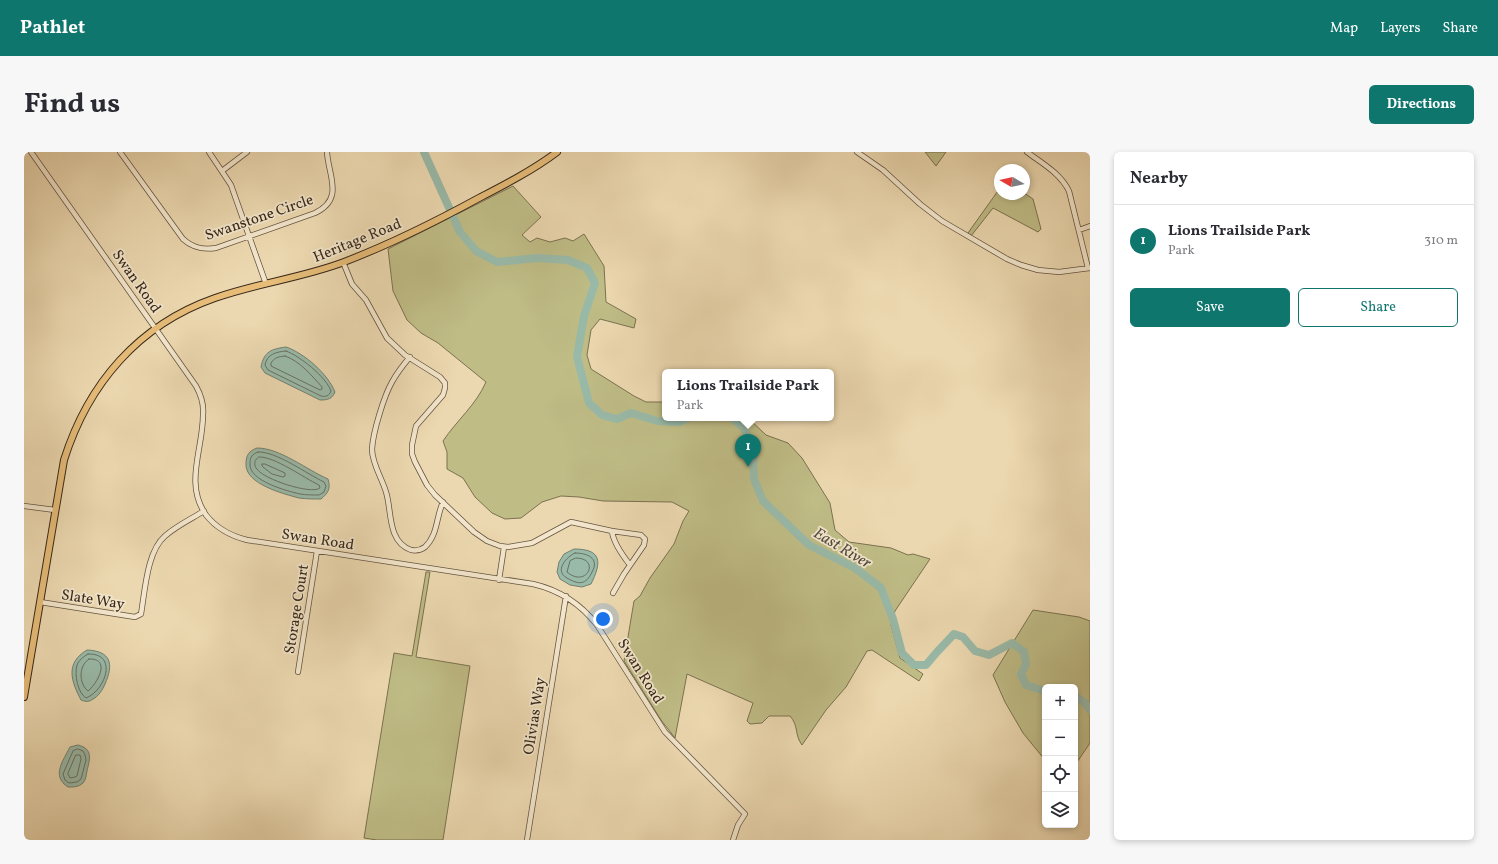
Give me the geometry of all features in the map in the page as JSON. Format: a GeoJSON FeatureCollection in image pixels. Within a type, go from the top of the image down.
{"type":"FeatureCollection","features":[{"type":"Feature","properties":{"kind":"main road","name":"Heritage Road"},"geometry":{"type":"LineString","coordinates":[[55,510],[64,460],[77,425],[92,396],[117,364],[133,347],[156,328],[200,303],[232,292],[309,273],[374,250],[463,207],[524,174],[557,152]]}},
{"type":"Feature","properties":{"kind":"main road"},"geometry":{"type":"LineString","coordinates":[[24,697],[55,510]]}},
{"type":"Feature","properties":{"kind":"street"},"geometry":{"type":"LineString","coordinates":[[32,154],[38,152]]}},
{"type":"Feature","properties":{"kind":"street","name":"Swanstone Circle"},"geometry":{"type":"LineString","coordinates":[[120,152],[179,235],[187,243],[198,248],[210,249],[315,213],[326,206],[333,187],[327,152]]}},
{"type":"Feature","properties":{"kind":"street"},"geometry":{"type":"LineString","coordinates":[[209,152],[231,185],[266,284]]}},
{"type":"Feature","properties":{"kind":"street"},"geometry":{"type":"LineString","coordinates":[[222,171],[247,152]]}},
{"type":"Feature","properties":{"kind":"street"},"geometry":{"type":"LineString","coordinates":[[857,152],[883,170],[920,204],[942,221],[1007,259],[1038,270],[1059,272],[1089,268],[1069,191],[1065,183],[1055,172],[1034,154],[1027,152]]}},
{"type":"Feature","properties":{"kind":"street","name":"Swan Road"},"geometry":{"type":"LineString","coordinates":[[32,154],[192,378],[202,400],[203,422],[195,483],[198,498],[204,511],[215,525],[236,537],[542,586],[566,596],[584,610],[597,625],[671,739],[745,814],[738,825],[733,840]]}},
{"type":"Feature","properties":{"kind":"street"},"geometry":{"type":"LineString","coordinates":[[1078,230],[1090,226]]}},
{"type":"Feature","properties":{"kind":"street"},"geometry":{"type":"LineString","coordinates":[[343,262],[352,284],[366,300],[385,336],[410,358],[440,377],[445,385],[443,395],[416,426],[412,438],[414,459],[420,473],[432,492],[474,532],[495,545],[504,547],[532,543],[571,522],[612,531],[640,534],[644,538],[644,545],[613,593]]}},
{"type":"Feature","properties":{"kind":"street"},"geometry":{"type":"LineString","coordinates":[[410,358],[395,376],[388,389],[376,428],[372,448],[374,462],[389,502],[392,528],[396,537],[403,545],[414,550],[420,550],[425,546],[436,527],[443,502]]}},
{"type":"Feature","properties":{"kind":"street"},"geometry":{"type":"LineString","coordinates":[[24,506],[55,510]]}},
{"type":"Feature","properties":{"kind":"street","name":"Slate Way"},"geometry":{"type":"LineString","coordinates":[[40,602],[135,618],[141,614],[151,557],[156,546],[168,534],[204,511]]}},
{"type":"Feature","properties":{"kind":"street"},"geometry":{"type":"LineString","coordinates":[[612,531],[613,537],[624,558],[630,565]]}},
{"type":"Feature","properties":{"kind":"street"},"geometry":{"type":"LineString","coordinates":[[499,580],[504,547]]}},
{"type":"Feature","properties":{"kind":"street","name":"Storage Court"},"geometry":{"type":"LineString","coordinates":[[298,672],[317,551]]}},
{"type":"Feature","properties":{"kind":"street","name":"Olivias Way"},"geometry":{"type":"LineString","coordinates":[[527,840],[566,596]]}},
{"type":"Feature","properties":{"kind":"shaded area"},"geometry":{"type":"Polygon","coordinates":[[[925,152],[946,152],[936,166],[925,152]]]}},
{"type":"Feature","properties":{"kind":"shaded area"},"geometry":{"type":"Polygon","coordinates":[[[513,186],[541,217],[522,235],[530,242],[537,238],[550,242],[565,238],[573,241],[584,234],[604,266],[606,302],[636,319],[634,328],[600,319],[591,330],[587,355],[591,369],[646,402],[662,402],[662,421],[751,421],[766,435],[788,443],[802,458],[830,503],[835,530],[849,542],[891,548],[908,555],[913,554],[930,559],[895,611],[891,625],[900,658],[923,674],[919,681],[872,650],[867,651],[846,687],[826,710],[802,745],[798,737],[795,723],[790,716],[769,716],[762,723],[750,724],[747,721],[753,703],[687,674],[675,738],[661,720],[624,661],[634,601],[640,596],[650,578],[674,544],[683,521],[689,511],[672,502],[603,501],[561,496],[542,502],[521,518],[505,519],[492,513],[475,497],[463,478],[447,469],[447,452],[443,441],[472,405],[486,382],[438,343],[421,333],[407,320],[393,291],[388,249],[513,186]]]}},
{"type":"Feature","properties":{"kind":"shaded area"},"geometry":{"type":"Polygon","coordinates":[[[994,196],[994,200],[1030,200],[1030,197],[1033,199],[1041,229],[1038,232],[993,208],[971,236],[968,233],[994,196]]]}},
{"type":"Feature","properties":{"kind":"shaded area"},"geometry":{"type":"Polygon","coordinates":[[[426,572],[430,572],[416,657],[470,666],[443,840],[377,840],[364,838],[394,653],[412,656],[426,572]]]}},
{"type":"Feature","properties":{"kind":"shaded area"},"geometry":{"type":"Polygon","coordinates":[[[1033,610],[1079,617],[1090,621],[1090,743],[1078,761],[1078,684],[1042,684],[1042,756],[1023,733],[1005,702],[993,675],[1033,610]]]}},
{"type":"Feature","properties":{"kind":"water"},"geometry":{"type":"Polygon","coordinates":[[[286,347],[308,359],[321,371],[332,385],[335,392],[331,398],[320,400],[265,373],[261,367],[264,357],[273,350],[286,347]]]}},
{"type":"Feature","properties":{"kind":"water"},"geometry":{"type":"Polygon","coordinates":[[[257,448],[266,449],[284,455],[328,479],[329,488],[327,493],[321,499],[299,498],[275,491],[258,482],[247,471],[246,464],[248,454],[257,448]]]}},
{"type":"Feature","properties":{"kind":"water"},"geometry":{"type":"Polygon","coordinates":[[[574,549],[590,551],[595,554],[597,558],[597,569],[591,584],[582,587],[570,585],[560,579],[557,572],[559,562],[564,554],[574,549]]]}},
{"type":"Feature","properties":{"kind":"water"},"geometry":{"type":"Polygon","coordinates":[[[87,650],[95,651],[106,656],[110,665],[108,677],[102,690],[95,698],[90,701],[84,701],[81,700],[75,686],[72,673],[75,661],[87,650]]]}},
{"type":"Feature","properties":{"kind":"water"},"geometry":{"type":"Polygon","coordinates":[[[78,745],[86,749],[89,755],[86,777],[84,782],[80,785],[68,787],[60,778],[60,768],[70,747],[78,745]]]}},
{"type":"Feature","properties":{"kind":"waterway","name":"East River"},"geometry":{"type":"LineString","coordinates":[[424,152],[460,232],[476,251],[497,262],[537,258],[568,260],[587,268],[595,283],[584,316],[577,357],[589,403],[602,415],[617,419],[631,413],[657,421],[681,421]]}},
{"type":"Feature","properties":{"kind":"waterway","name":"East River"},"geometry":{"type":"LineString","coordinates":[[736,421],[743,427],[753,446],[754,479],[763,501],[809,545],[855,568],[881,588],[893,619],[902,653],[914,665],[926,665],[954,634],[963,637],[975,651],[989,655],[1012,643],[1024,652],[1026,664],[1021,674],[1026,685],[1042,690]]}},
{"type":"Feature","properties":{"kind":"waterway","name":"East River"},"geometry":{"type":"LineString","coordinates":[[1078,698],[1084,702],[1090,710]]}},
{"type":"Feature","properties":{"kind":"place","name":"Lions Trailside Park"},"geometry":{"type":"Point","coordinates":[748,467]}}]}
